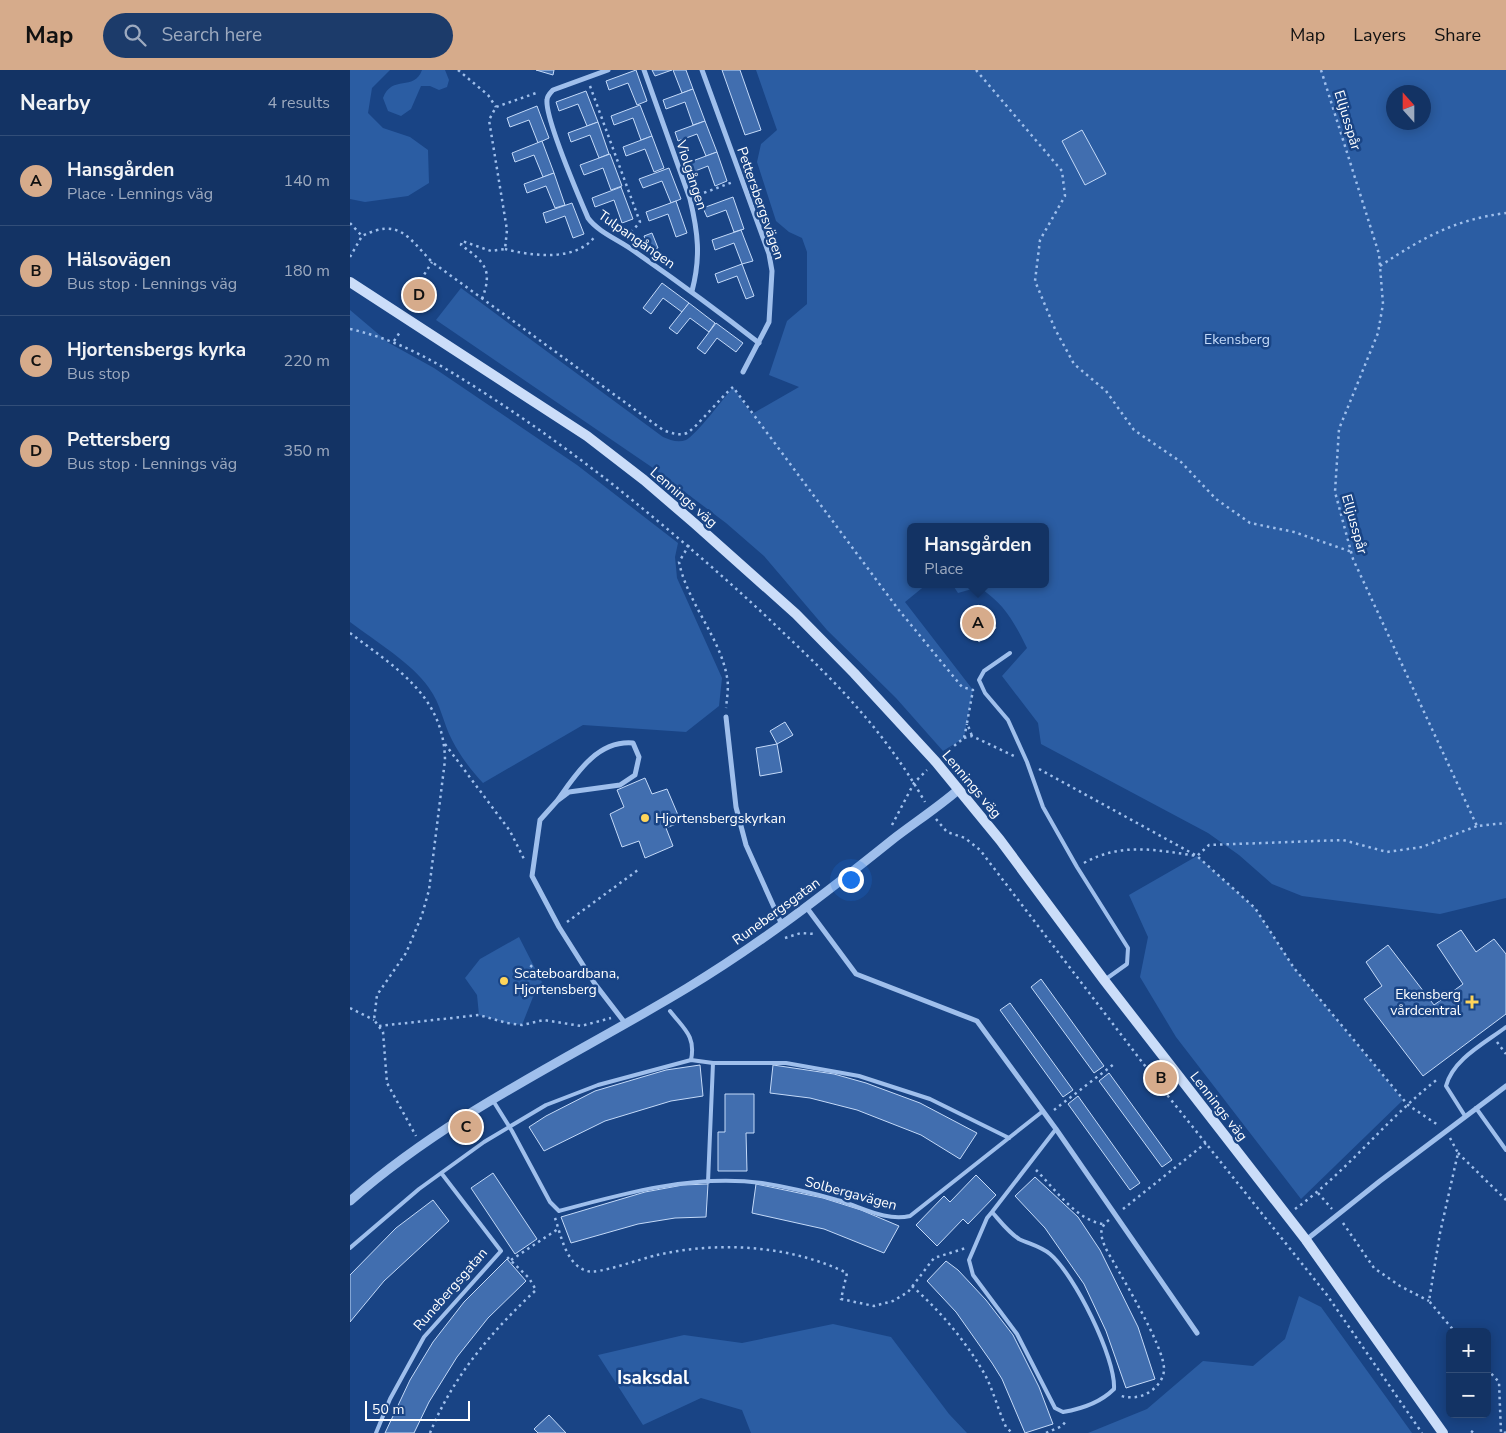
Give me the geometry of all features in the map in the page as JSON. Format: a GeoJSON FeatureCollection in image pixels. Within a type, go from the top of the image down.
{"type":"FeatureCollection","features":[{"type":"Feature","properties":{"kind":"main road","name":"Lennings väg"},"geometry":{"type":"LineString","coordinates":[[350,282],[587,436],[644,480],[796,614],[899,720],[1000,840],[1104,980],[1306,1240],[1443,1433]]}},
{"type":"Feature","properties":{"kind":"street"},"geometry":{"type":"LineString","coordinates":[[553,90],[608,70]]}},
{"type":"Feature","properties":{"kind":"street","name":"Violgången"},"geometry":{"type":"LineString","coordinates":[[644,70],[690,199],[695,219],[698,265],[692,291]]}},
{"type":"Feature","properties":{"kind":"street","name":"Pettersbergsvägen"},"geometry":{"type":"LineString","coordinates":[[702,70],[769,254],[772,271],[769,322],[744,372]]}},
{"type":"Feature","properties":{"kind":"street","name":"Tulpangången"},"geometry":{"type":"LineString","coordinates":[[553,90],[547,98],[547,109],[588,218],[598,228],[622,242],[692,291],[759,343]]}},
{"type":"Feature","properties":{"kind":"street"},"geometry":{"type":"LineString","coordinates":[[726,717],[736,807],[746,846],[782,925]]}},
{"type":"Feature","properties":{"kind":"street"},"geometry":{"type":"LineString","coordinates":[[557,801],[569,792],[620,785],[635,775],[639,757],[633,743],[619,742],[597,753],[577,773],[557,801],[540,820],[532,876],[559,927],[595,984],[625,1023]]}},
{"type":"Feature","properties":{"kind":"street","name":"Runebergsgatan"},"geometry":{"type":"LineString","coordinates":[[350,1201],[421,1145],[492,1099],[687,988],[782,925],[807,908],[902,833],[932,813],[958,790]]}},
{"type":"Feature","properties":{"kind":"street"},"geometry":{"type":"LineString","coordinates":[[807,908],[856,974],[977,1021],[1045,1113],[1197,1333]]}},
{"type":"Feature","properties":{"kind":"street"},"geometry":{"type":"LineString","coordinates":[[1306,1240],[1446,1130],[1506,1086]]}},
{"type":"Feature","properties":{"kind":"lane"},"geometry":{"type":"LineString","coordinates":[[1010,653],[984,671],[979,680],[985,694],[1008,720],[1027,762],[1043,808],[1077,867],[1128,948],[1127,964],[1104,980]]}},
{"type":"Feature","properties":{"kind":"lane"},"geometry":{"type":"LineString","coordinates":[[670,1011],[694,1046],[691,1060]]}},
{"type":"Feature","properties":{"kind":"lane"},"geometry":{"type":"LineString","coordinates":[[1465,1116],[1446,1086],[1449,1074],[1457,1064],[1506,1027]]}},
{"type":"Feature","properties":{"kind":"lane"},"geometry":{"type":"LineString","coordinates":[[350,1248],[382,1218],[442,1174],[509,1126],[546,1105],[598,1084],[691,1060],[713,1063],[786,1063],[859,1076],[930,1099],[1009,1138]]}},
{"type":"Feature","properties":{"kind":"lane"},"geometry":{"type":"LineString","coordinates":[[708,1182],[713,1063]]}},
{"type":"Feature","properties":{"kind":"lane"},"geometry":{"type":"LineString","coordinates":[[492,1099],[509,1126],[550,1202]]}},
{"type":"Feature","properties":{"kind":"lane"},"geometry":{"type":"LineString","coordinates":[[1476,1108],[1506,1150]]}},
{"type":"Feature","properties":{"kind":"lane","name":"Solbergavägen"},"geometry":{"type":"LineString","coordinates":[[550,1202],[559,1211],[661,1185],[708,1182],[761,1183],[837,1200],[898,1219],[910,1216],[1009,1138],[1045,1113]]}},
{"type":"Feature","properties":{"kind":"lane"},"geometry":{"type":"LineString","coordinates":[[992,1212],[1010,1232],[1050,1254],[1064,1269],[1083,1300],[1112,1366],[1115,1380],[1114,1389],[1106,1397],[1072,1411],[1063,1412],[1055,1408],[1017,1334],[973,1275],[969,1260],[992,1212],[1056,1129]]}},
{"type":"Feature","properties":{"kind":"lane","name":"Runebergsgatan"},"geometry":{"type":"LineString","coordinates":[[376,1433],[390,1399],[424,1337],[502,1251],[442,1174]]}},
{"type":"Feature","properties":{"kind":"path"},"geometry":{"type":"LineString","coordinates":[[458,70],[488,94],[496,107]]}},
{"type":"Feature","properties":{"kind":"path"},"geometry":{"type":"LineString","coordinates":[[976,70],[1062,171],[1065,196],[1040,240],[1035,281],[1055,329],[1074,364],[1106,391],[1134,430],[1181,462],[1216,499],[1250,523],[1294,532],[1352,552]]}},
{"type":"Feature","properties":{"kind":"path","name":"Elljusspår"},"geometry":{"type":"LineString","coordinates":[[1321,70],[1380,266],[1383,304],[1378,333],[1339,429],[1335,492],[1352,552],[1477,826]]}},
{"type":"Feature","properties":{"kind":"path"},"geometry":{"type":"LineString","coordinates":[[587,78],[640,222],[622,242]]}},
{"type":"Feature","properties":{"kind":"path"},"geometry":{"type":"LineString","coordinates":[[505,250],[507,230],[489,120],[496,107],[532,94],[553,90]]}},
{"type":"Feature","properties":{"kind":"path"},"geometry":{"type":"LineString","coordinates":[[690,199],[742,179]]}},
{"type":"Feature","properties":{"kind":"path"},"geometry":{"type":"LineString","coordinates":[[1380,266],[1422,238],[1475,217],[1506,213]]}},
{"type":"Feature","properties":{"kind":"path"},"geometry":{"type":"LineString","coordinates":[[350,223],[362,236]]}},
{"type":"Feature","properties":{"kind":"path"},"geometry":{"type":"LineString","coordinates":[[350,257],[362,236],[379,228],[391,228],[404,234],[432,262],[482,299],[664,430],[675,434],[687,432],[733,386],[898,609],[962,688],[973,690],[967,723],[972,736]]}},
{"type":"Feature","properties":{"kind":"path"},"geometry":{"type":"LineString","coordinates":[[482,299],[488,283],[488,273],[478,257],[461,245],[462,241],[491,251],[505,250],[526,255],[545,255],[568,252],[591,241],[598,228]]}},
{"type":"Feature","properties":{"kind":"path"},"geometry":{"type":"LineString","coordinates":[[414,291],[432,262]]}},
{"type":"Feature","properties":{"kind":"path"},"geometry":{"type":"LineString","coordinates":[[350,329],[394,341],[437,362],[537,427],[689,545],[734,584],[848,696],[886,741],[932,813],[947,832],[965,838],[980,850],[1070,971],[1327,1295],[1422,1433]]}},
{"type":"Feature","properties":{"kind":"path"},"geometry":{"type":"LineString","coordinates":[[394,341],[400,332]]}},
{"type":"Feature","properties":{"kind":"path"},"geometry":{"type":"LineString","coordinates":[[437,362],[440,358]]}},
{"type":"Feature","properties":{"kind":"path"},"geometry":{"type":"LineString","coordinates":[[689,545],[679,562],[682,576],[715,644],[727,677],[726,717]]}},
{"type":"Feature","properties":{"kind":"path"},"geometry":{"type":"LineString","coordinates":[[350,633],[406,676],[423,693],[435,714],[445,743],[510,831],[532,876]]}},
{"type":"Feature","properties":{"kind":"path"},"geometry":{"type":"LineString","coordinates":[[964,738],[972,736],[1027,762],[1197,856],[1255,908],[1294,968],[1408,1105],[1446,1130],[1458,1152],[1506,1200]]}},
{"type":"Feature","properties":{"kind":"path"},"geometry":{"type":"LineString","coordinates":[[374,1020],[377,995],[406,952],[422,915],[429,890],[445,760],[445,743]]}},
{"type":"Feature","properties":{"kind":"path"},"geometry":{"type":"LineString","coordinates":[[888,831],[914,783]]}},
{"type":"Feature","properties":{"kind":"path"},"geometry":{"type":"LineString","coordinates":[[1197,856],[1209,845],[1343,840],[1388,852],[1422,847],[1477,826],[1506,824]]}},
{"type":"Feature","properties":{"kind":"path"},"geometry":{"type":"LineString","coordinates":[[1077,867],[1101,853],[1147,848],[1197,856]]}},
{"type":"Feature","properties":{"kind":"path"},"geometry":{"type":"LineString","coordinates":[[559,927],[638,870]]}},
{"type":"Feature","properties":{"kind":"path"},"geometry":{"type":"LineString","coordinates":[[522,977],[533,964]]}},
{"type":"Feature","properties":{"kind":"path"},"geometry":{"type":"LineString","coordinates":[[350,1008],[374,1020],[383,1032],[387,1083],[417,1137],[424,1132]]}},
{"type":"Feature","properties":{"kind":"path"},"geometry":{"type":"LineString","coordinates":[[379,1026],[479,1015],[522,1025],[544,1020],[581,1026],[619,1016]]}},
{"type":"Feature","properties":{"kind":"path"},"geometry":{"type":"LineString","coordinates":[[596,1028],[619,1016]]}},
{"type":"Feature","properties":{"kind":"path"},"geometry":{"type":"LineString","coordinates":[[1493,1037],[1506,1054]]}},
{"type":"Feature","properties":{"kind":"path"},"geometry":{"type":"LineString","coordinates":[[1045,1113],[1114,1064]]}},
{"type":"Feature","properties":{"kind":"path"},"geometry":{"type":"LineString","coordinates":[[1273,1228],[1318,1193],[1408,1105],[1457,1064]]}},
{"type":"Feature","properties":{"kind":"path"},"geometry":{"type":"LineString","coordinates":[[1111,1392],[1125,1398],[1134,1398],[1150,1392],[1161,1382],[1165,1370],[1155,1340],[1105,1247],[1100,1234],[1103,1224],[1206,1143]]}},
{"type":"Feature","properties":{"kind":"path"},"geometry":{"type":"LineString","coordinates":[[1429,1301],[1440,1233],[1458,1152]]}},
{"type":"Feature","properties":{"kind":"path"},"geometry":{"type":"LineString","coordinates":[[1030,1164],[1081,1216],[1093,1222],[1103,1224]]}},
{"type":"Feature","properties":{"kind":"path"},"geometry":{"type":"LineString","coordinates":[[1318,1193],[1338,1215],[1374,1268],[1400,1286],[1429,1301],[1452,1328]]}},
{"type":"Feature","properties":{"kind":"path"},"geometry":{"type":"LineString","coordinates":[[550,1202],[564,1246],[578,1267],[588,1272],[597,1272],[659,1254],[735,1247],[763,1248],[848,1273],[840,1299],[855,1304],[874,1306],[893,1301],[908,1292],[934,1258],[955,1250],[974,1247]]}},
{"type":"Feature","properties":{"kind":"path"},"geometry":{"type":"LineString","coordinates":[[511,1260],[559,1229]]}},
{"type":"Feature","properties":{"kind":"path"},"geometry":{"type":"LineString","coordinates":[[430,1433],[449,1395],[482,1345],[536,1290],[529,1278],[502,1251]]}},
{"type":"Feature","properties":{"kind":"path"},"geometry":{"type":"LineString","coordinates":[[912,1286],[936,1308],[969,1350],[984,1374],[1006,1427],[1012,1433]]}},
{"type":"Feature","properties":{"kind":"path"},"geometry":{"type":"LineString","coordinates":[[1490,1373],[1498,1382],[1504,1433]]}},
{"type":"Feature","properties":{"kind":"path"},"geometry":{"type":"LineString","coordinates":[[1046,1433],[1062,1426],[1072,1411]]}},
{"type":"Feature","properties":{"kind":"green space"},"geometry":{"type":"Polygon","coordinates":[[[350,70],[390,70],[372,88],[368,113],[383,128],[410,137],[428,150],[429,183],[408,196],[365,202],[350,199],[350,70]]]}},
{"type":"Feature","properties":{"kind":"green space"},"geometry":{"type":"Polygon","coordinates":[[[422,70],[445,70],[449,80],[447,87],[439,90],[430,86],[421,86],[411,109],[401,116],[388,111],[383,98],[387,91],[397,84],[414,80],[422,70]]]}},
{"type":"Feature","properties":{"kind":"green space","name":"Ekensberg"},"geometry":{"type":"Polygon","coordinates":[[[756,70],[1506,70],[1506,898],[1440,914],[1302,896],[1272,884],[1239,855],[1208,833],[1041,744],[1038,723],[1002,676],[1027,648],[1008,614],[996,600],[980,588],[1049,588],[1049,523],[907,523],[907,588],[922,588],[905,602],[973,690],[964,738],[943,751],[896,698],[827,630],[764,556],[726,523],[653,468],[436,320],[461,288],[663,437],[671,440],[683,441],[691,437],[733,387],[752,414],[799,387],[769,375],[787,321],[807,304],[807,252],[802,238],[789,232],[776,221],[757,162],[761,144],[777,130],[756,70]]]}},
{"type":"Feature","properties":{"kind":"green space"},"geometry":{"type":"Polygon","coordinates":[[[350,310],[389,343],[434,368],[577,465],[678,543],[675,557],[677,578],[722,678],[719,706],[686,732],[583,725],[483,783],[455,746],[436,700],[422,679],[403,661],[350,622],[350,310]]]}},
{"type":"Feature","properties":{"kind":"green space","name":"Ekensberg"},"geometry":{"type":"Polygon","coordinates":[[[955,588],[976,588],[958,593],[955,588]]]}},
{"type":"Feature","properties":{"kind":"green space"},"geometry":{"type":"Polygon","coordinates":[[[1197,856],[1255,908],[1294,968],[1403,1100],[1301,1199],[1176,1037],[1140,977],[1148,937],[1129,895],[1197,856]]]}},
{"type":"Feature","properties":{"kind":"green space","name":"Scateboardbana, Hjortensberg"},"geometry":{"type":"Polygon","coordinates":[[[519,937],[543,984],[533,997],[522,1025],[479,1015],[477,995],[465,978],[480,959],[519,937]]]}},
{"type":"Feature","properties":{"kind":"green space"},"geometry":{"type":"Polygon","coordinates":[[[1299,1296],[1321,1307],[1412,1433],[1088,1433],[1147,1409],[1203,1361],[1253,1366],[1285,1339],[1299,1296]]]}},
{"type":"Feature","properties":{"kind":"green space"},"geometry":{"type":"Polygon","coordinates":[[[833,1324],[891,1337],[949,1414],[967,1433],[751,1433],[742,1410],[701,1398],[643,1425],[598,1355],[684,1335],[742,1343],[833,1324]]]}},
{"type":"Feature","properties":{"kind":"building"},"geometry":{"type":"Polygon","coordinates":[[[536,70],[554,70],[553,75],[536,70]]]}},
{"type":"Feature","properties":{"kind":"building"},"geometry":{"type":"Polygon","coordinates":[[[636,70],[647,101],[637,105],[628,83],[609,90],[606,81],[636,70]]]}},
{"type":"Feature","properties":{"kind":"building"},"geometry":{"type":"Polygon","coordinates":[[[652,70],[672,70],[655,76],[652,70]]]}},
{"type":"Feature","properties":{"kind":"building"},"geometry":{"type":"Polygon","coordinates":[[[673,70],[686,70],[693,89],[682,93],[673,70]]]}},
{"type":"Feature","properties":{"kind":"building"},"geometry":{"type":"Polygon","coordinates":[[[722,70],[740,70],[761,130],[745,135],[722,70]]]}},
{"type":"Feature","properties":{"kind":"building"},"geometry":{"type":"Polygon","coordinates":[[[693,89],[705,121],[693,125],[685,102],[666,109],[663,100],[693,89]]]}},
{"type":"Feature","properties":{"kind":"building"},"geometry":{"type":"Polygon","coordinates":[[[586,91],[598,122],[587,126],[578,104],[559,111],[556,102],[586,91]]]}},
{"type":"Feature","properties":{"kind":"building"},"geometry":{"type":"Polygon","coordinates":[[[640,105],[652,136],[641,140],[633,118],[614,125],[611,116],[640,105]]]}},
{"type":"Feature","properties":{"kind":"building"},"geometry":{"type":"Polygon","coordinates":[[[537,106],[549,138],[538,143],[529,120],[510,127],[507,118],[537,106]]]}},
{"type":"Feature","properties":{"kind":"building"},"geometry":{"type":"Polygon","coordinates":[[[705,121],[717,152],[706,156],[697,134],[678,141],[675,132],[705,121]]]}},
{"type":"Feature","properties":{"kind":"building"},"geometry":{"type":"Polygon","coordinates":[[[598,122],[609,154],[599,158],[590,135],[571,142],[568,133],[598,122]]]}},
{"type":"Feature","properties":{"kind":"building"},"geometry":{"type":"Polygon","coordinates":[[[1082,130],[1106,174],[1085,185],[1062,141],[1082,130]]]}},
{"type":"Feature","properties":{"kind":"building"},"geometry":{"type":"Polygon","coordinates":[[[652,136],[664,168],[654,172],[645,149],[626,156],[623,147],[652,136]]]}},
{"type":"Feature","properties":{"kind":"building"},"geometry":{"type":"Polygon","coordinates":[[[542,141],[554,173],[543,177],[534,155],[515,162],[512,153],[542,141]]]}},
{"type":"Feature","properties":{"kind":"building"},"geometry":{"type":"Polygon","coordinates":[[[717,152],[727,181],[715,186],[708,166],[690,173],[687,163],[717,152]]]}},
{"type":"Feature","properties":{"kind":"building"},"geometry":{"type":"Polygon","coordinates":[[[610,154],[622,186],[611,190],[603,168],[584,175],[580,165],[610,154]]]}},
{"type":"Feature","properties":{"kind":"building"},"geometry":{"type":"Polygon","coordinates":[[[669,168],[681,199],[671,203],[662,181],[643,188],[639,179],[669,168]]]}},
{"type":"Feature","properties":{"kind":"building"},"geometry":{"type":"Polygon","coordinates":[[[554,173],[565,205],[555,208],[546,186],[527,193],[524,184],[554,173]]]}},
{"type":"Feature","properties":{"kind":"building"},"geometry":{"type":"Polygon","coordinates":[[[621,187],[633,219],[622,223],[614,200],[595,207],[592,198],[621,187]]]}},
{"type":"Feature","properties":{"kind":"building"},"geometry":{"type":"Polygon","coordinates":[[[733,197],[744,229],[734,232],[726,210],[707,217],[703,208],[733,197]]]}},
{"type":"Feature","properties":{"kind":"building"},"geometry":{"type":"Polygon","coordinates":[[[676,201],[687,233],[676,237],[668,214],[649,221],[646,212],[676,201]]]}},
{"type":"Feature","properties":{"kind":"building"},"geometry":{"type":"Polygon","coordinates":[[[572,203],[584,234],[573,238],[565,216],[546,223],[543,213],[572,203]]]}},
{"type":"Feature","properties":{"kind":"building"},"geometry":{"type":"Polygon","coordinates":[[[741,230],[753,261],[742,264],[734,243],[715,250],[712,240],[741,230]]]}},
{"type":"Feature","properties":{"kind":"building"},"geometry":{"type":"Polygon","coordinates":[[[652,233],[658,248],[650,251],[644,236],[652,233]]]}},
{"type":"Feature","properties":{"kind":"building"},"geometry":{"type":"Polygon","coordinates":[[[742,264],[754,296],[746,299],[737,276],[718,283],[715,274],[742,264]]]}},
{"type":"Feature","properties":{"kind":"building"},"geometry":{"type":"Polygon","coordinates":[[[662,283],[689,303],[682,312],[663,298],[651,314],[643,308],[662,283]]]}},
{"type":"Feature","properties":{"kind":"building"},"geometry":{"type":"Polygon","coordinates":[[[689,303],[715,323],[709,332],[690,318],[677,334],[669,328],[689,303]]]}},
{"type":"Feature","properties":{"kind":"building"},"geometry":{"type":"Polygon","coordinates":[[[716,323],[743,343],[736,352],[717,338],[705,354],[697,348],[716,323]]]}},
{"type":"Feature","properties":{"kind":"building"},"geometry":{"type":"Polygon","coordinates":[[[979,605],[996,628],[979,642],[961,618],[979,605]]]}},
{"type":"Feature","properties":{"kind":"building"},"geometry":{"type":"Polygon","coordinates":[[[785,722],[793,735],[777,744],[770,731],[785,722]]]}},
{"type":"Feature","properties":{"kind":"building"},"geometry":{"type":"Polygon","coordinates":[[[777,744],[782,772],[760,776],[756,748],[777,744]]]}},
{"type":"Feature","properties":{"kind":"building","name":"Hjortensbergskyrkan"},"geometry":{"type":"Polygon","coordinates":[[[645,778],[652,794],[667,789],[681,822],[666,828],[673,846],[645,858],[639,841],[622,847],[610,814],[624,807],[617,790],[645,778]]]}},
{"type":"Feature","properties":{"kind":"building","name":"Ekensberg vårdcentral"},"geometry":{"type":"Polygon","coordinates":[[[1461,930],[1476,952],[1494,939],[1506,954],[1506,1014],[1423,1076],[1364,999],[1382,986],[1366,962],[1388,945],[1434,1005],[1463,984],[1437,945],[1461,930]]]}},
{"type":"Feature","properties":{"kind":"building"},"geometry":{"type":"Polygon","coordinates":[[[1041,979],[1104,1066],[1094,1073],[1031,987],[1041,979]]]}},
{"type":"Feature","properties":{"kind":"building"},"geometry":{"type":"Polygon","coordinates":[[[1010,1003],[1073,1090],[1063,1097],[1000,1010],[1010,1003]]]}},
{"type":"Feature","properties":{"kind":"building"},"geometry":{"type":"Polygon","coordinates":[[[700,1065],[703,1096],[671,1101],[605,1121],[544,1151],[529,1127],[546,1116],[595,1091],[666,1070],[700,1065]]]}},
{"type":"Feature","properties":{"kind":"building"},"geometry":{"type":"Polygon","coordinates":[[[773,1065],[834,1074],[866,1083],[920,1103],[977,1133],[960,1159],[921,1135],[857,1110],[810,1098],[770,1093],[773,1065]]]}},
{"type":"Feature","properties":{"kind":"building"},"geometry":{"type":"Polygon","coordinates":[[[1109,1073],[1172,1160],[1162,1167],[1099,1081],[1109,1073]]]}},
{"type":"Feature","properties":{"kind":"building"},"geometry":{"type":"Polygon","coordinates":[[[725,1094],[754,1094],[754,1133],[746,1133],[747,1171],[718,1171],[718,1132],[725,1132],[725,1094]]]}},
{"type":"Feature","properties":{"kind":"building"},"geometry":{"type":"Polygon","coordinates":[[[1078,1096],[1140,1183],[1130,1190],[1068,1104],[1078,1096]]]}},
{"type":"Feature","properties":{"kind":"building"},"geometry":{"type":"Polygon","coordinates":[[[493,1173],[537,1239],[515,1254],[471,1188],[493,1173]]]}},
{"type":"Feature","properties":{"kind":"building"},"geometry":{"type":"Polygon","coordinates":[[[976,1175],[996,1195],[968,1224],[963,1219],[937,1246],[916,1225],[944,1196],[950,1202],[976,1175]]]}},
{"type":"Feature","properties":{"kind":"building"},"geometry":{"type":"Polygon","coordinates":[[[1035,1177],[1078,1217],[1100,1250],[1138,1327],[1155,1379],[1126,1388],[1106,1331],[1084,1284],[1045,1228],[1015,1196],[1035,1177]]]}},
{"type":"Feature","properties":{"kind":"building"},"geometry":{"type":"Polygon","coordinates":[[[708,1184],[706,1217],[675,1218],[638,1224],[571,1243],[561,1217],[645,1192],[683,1185],[708,1184]]]}},
{"type":"Feature","properties":{"kind":"building"},"geometry":{"type":"Polygon","coordinates":[[[756,1184],[823,1198],[861,1210],[899,1226],[884,1253],[824,1229],[752,1213],[756,1184]]]}},
{"type":"Feature","properties":{"kind":"building"},"geometry":{"type":"Polygon","coordinates":[[[433,1200],[449,1221],[384,1281],[350,1322],[350,1275],[396,1228],[433,1200]]]}},
{"type":"Feature","properties":{"kind":"building"},"geometry":{"type":"Polygon","coordinates":[[[507,1259],[526,1281],[488,1318],[457,1357],[429,1402],[414,1433],[385,1433],[410,1380],[433,1342],[464,1302],[507,1259]]]}},
{"type":"Feature","properties":{"kind":"building"},"geometry":{"type":"Polygon","coordinates":[[[946,1261],[958,1270],[986,1300],[1013,1335],[1039,1387],[1053,1424],[1025,1433],[1002,1379],[992,1363],[956,1312],[927,1281],[946,1261]]]}},
{"type":"Feature","properties":{"kind":"building"},"geometry":{"type":"Polygon","coordinates":[[[549,1415],[566,1433],[538,1433],[534,1429],[549,1415]]]}},
{"type":"Feature","properties":{"kind":"place","name":"Pettersberg"},"geometry":{"type":"Point","coordinates":[419,295]}},
{"type":"Feature","properties":{"kind":"place","name":"Hansgården"},"geometry":{"type":"Point","coordinates":[978,623]}},
{"type":"Feature","properties":{"kind":"place","name":"Hjortensbergskyrkan"},"geometry":{"type":"Point","coordinates":[645,818]}},
{"type":"Feature","properties":{"kind":"place","name":"Scateboardbana, Hjortensberg"},"geometry":{"type":"Point","coordinates":[504,981]}},
{"type":"Feature","properties":{"kind":"place","name":"Ekensberg vårdcentral"},"geometry":{"type":"Point","coordinates":[1472,1002]}},
{"type":"Feature","properties":{"kind":"place","name":"Hälsovägen"},"geometry":{"type":"Point","coordinates":[1161,1078]}},
{"type":"Feature","properties":{"kind":"place","name":"Hjortensbergs kyrka"},"geometry":{"type":"Point","coordinates":[466,1127]}},
{"type":"Feature","properties":{"kind":"district","name":"Isaksdal"},"geometry":{"type":"Point","coordinates":[653,1377]}}]}
